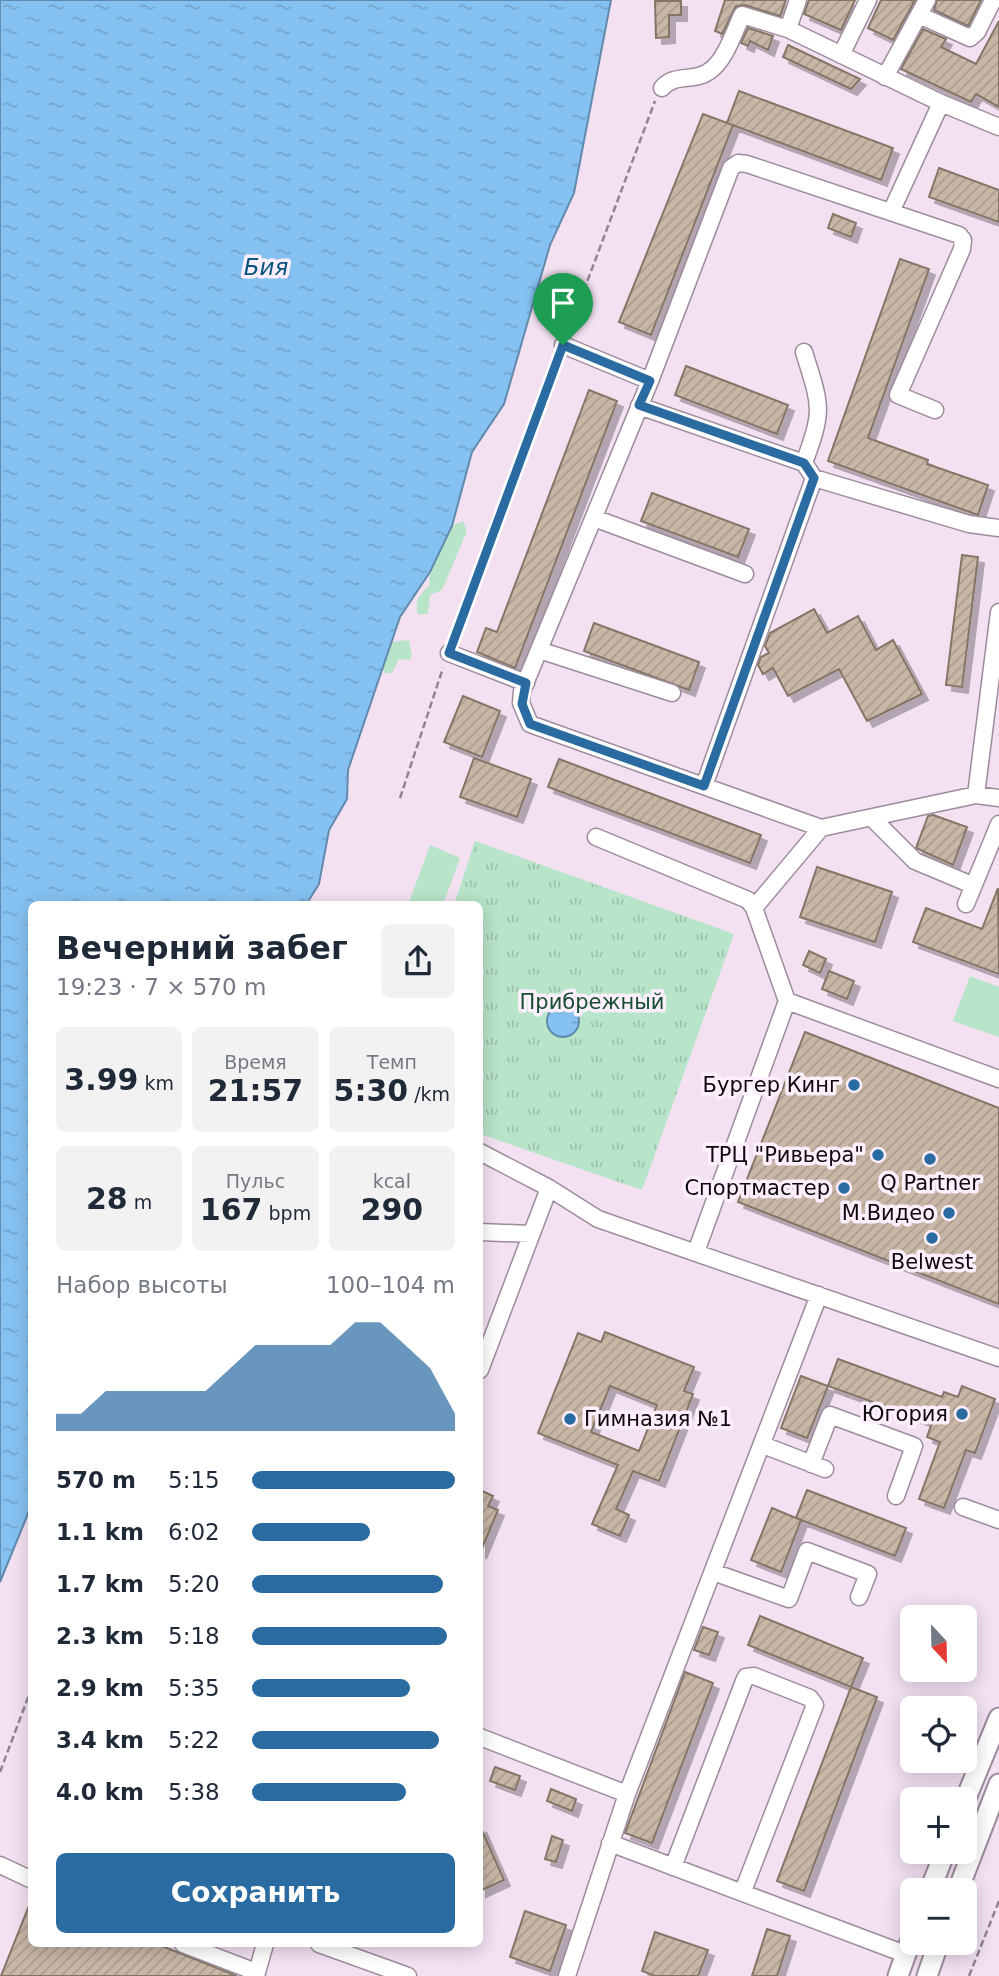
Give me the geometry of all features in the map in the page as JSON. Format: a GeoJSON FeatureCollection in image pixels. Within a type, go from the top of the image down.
{"type":"FeatureCollection","features":[{"type":"Feature","properties":{"kind":"main road"},"geometry":{"type":"LineString","coordinates":[[971,1787],[999,1718]]}},
{"type":"Feature","properties":{"kind":"main road"},"geometry":{"type":"LineString","coordinates":[[963,1878],[999,1784]]}},
{"type":"Feature","properties":{"kind":"main road"},"geometry":{"type":"LineString","coordinates":[[898,1976],[906,1955]]}},
{"type":"Feature","properties":{"kind":"main road"},"geometry":{"type":"LineString","coordinates":[[928,1976],[935,1955]]}},
{"type":"Feature","properties":{"kind":"street"},"geometry":{"type":"LineString","coordinates":[[788,29],[798,0]]}},
{"type":"Feature","properties":{"kind":"street"},"geometry":{"type":"LineString","coordinates":[[841,55],[868,0]]}},
{"type":"Feature","properties":{"kind":"street"},"geometry":{"type":"LineString","coordinates":[[885,76],[923,7],[970,38],[977,32],[993,0]]}},
{"type":"Feature","properties":{"kind":"street"},"geometry":{"type":"LineString","coordinates":[[662,88],[672,79],[711,71],[741,7],[941,103],[998,126]]}},
{"type":"Feature","properties":{"kind":"street"},"geometry":{"type":"LineString","coordinates":[[891,212],[941,103]]}},
{"type":"Feature","properties":{"kind":"street"},"geometry":{"type":"LineString","coordinates":[[935,410],[898,395],[963,240],[959,236],[891,212],[738,163],[731,168],[650,381],[526,683],[522,704],[530,724],[821,828],[976,795],[999,798]]}},
{"type":"Feature","properties":{"kind":"street"},"geometry":{"type":"LineString","coordinates":[[563,345],[650,381]]}},
{"type":"Feature","properties":{"kind":"street"},"geometry":{"type":"LineString","coordinates":[[804,352],[820,420],[804,463]]}},
{"type":"Feature","properties":{"kind":"street"},"geometry":{"type":"LineString","coordinates":[[639,405],[804,463],[814,478],[969,524],[999,528]]}},
{"type":"Feature","properties":{"kind":"street"},"geometry":{"type":"LineString","coordinates":[[704,786],[814,478]]}},
{"type":"Feature","properties":{"kind":"street"},"geometry":{"type":"LineString","coordinates":[[594,518],[745,574]]}},
{"type":"Feature","properties":{"kind":"street"},"geometry":{"type":"LineString","coordinates":[[976,795],[999,612]]}},
{"type":"Feature","properties":{"kind":"street"},"geometry":{"type":"LineString","coordinates":[[540,650],[672,694]]}},
{"type":"Feature","properties":{"kind":"street"},"geometry":{"type":"LineString","coordinates":[[449,653],[526,683]]}},
{"type":"Feature","properties":{"kind":"street"},"geometry":{"type":"LineString","coordinates":[[872,818],[915,861],[972,885]]}},
{"type":"Feature","properties":{"kind":"street"},"geometry":{"type":"LineString","coordinates":[[966,904],[999,824]]}},
{"type":"Feature","properties":{"kind":"street"},"geometry":{"type":"LineString","coordinates":[[754,908],[821,828]]}},
{"type":"Feature","properties":{"kind":"street"},"geometry":{"type":"LineString","coordinates":[[596,837],[748,900],[754,908],[788,1001],[696,1252]]}},
{"type":"Feature","properties":{"kind":"street"},"geometry":{"type":"LineString","coordinates":[[788,1001],[999,1079]]}},
{"type":"Feature","properties":{"kind":"street"},"geometry":{"type":"LineString","coordinates":[[483,1154],[549,1188],[598,1219],[999,1358]]}},
{"type":"Feature","properties":{"kind":"street"},"geometry":{"type":"LineString","coordinates":[[486,1338],[549,1188]]}},
{"type":"Feature","properties":{"kind":"street"},"geometry":{"type":"LineString","coordinates":[[483,1232],[531,1234]]}},
{"type":"Feature","properties":{"kind":"street"},"geometry":{"type":"LineString","coordinates":[[567,1976],[627,1794],[819,1295]]}},
{"type":"Feature","properties":{"kind":"street"},"geometry":{"type":"LineString","coordinates":[[763,1445],[818,1466],[830,1415],[914,1446],[896,1496]]}},
{"type":"Feature","properties":{"kind":"street"},"geometry":{"type":"LineString","coordinates":[[963,1507],[999,1520]]}},
{"type":"Feature","properties":{"kind":"street"},"geometry":{"type":"LineString","coordinates":[[713,1572],[789,1599],[807,1550],[868,1574],[859,1597]]}},
{"type":"Feature","properties":{"kind":"street"},"geometry":{"type":"LineString","coordinates":[[673,1867],[744,1681],[749,1675],[754,1675],[810,1698],[815,1705],[743,1891]]}},
{"type":"Feature","properties":{"kind":"street"},"geometry":{"type":"LineString","coordinates":[[483,1738],[627,1794]]}},
{"type":"Feature","properties":{"kind":"street"},"geometry":{"type":"LineString","coordinates":[[610,1843],[673,1867],[900,1943]]}},
{"type":"Feature","properties":{"kind":"street"},"geometry":{"type":"LineString","coordinates":[[0,1865],[28,1878]]}},
{"type":"Feature","properties":{"kind":"street"},"geometry":{"type":"LineString","coordinates":[[190,1947],[256,1974],[264,1947]]}},
{"type":"Feature","properties":{"kind":"street"},"geometry":{"type":"LineString","coordinates":[[327,1947],[408,1976]]}},
{"type":"Feature","properties":{"kind":"path"},"geometry":{"type":"LineString","coordinates":[[400,798],[449,653],[662,88]]}},
{"type":"Feature","properties":{"kind":"path"},"geometry":{"type":"LineString","coordinates":[[0,1772],[28,1698]]}},
{"type":"Feature","properties":{"kind":"path"},"geometry":{"type":"LineString","coordinates":[[969,1976],[999,1900]]}},
{"type":"Feature","properties":{"kind":"green space"},"geometry":{"type":"Polygon","coordinates":[[[463,521],[467,531],[442,590],[430,595],[428,614],[418,614],[418,598],[429,586],[430,572],[452,526],[463,521]]]}},
{"type":"Feature","properties":{"kind":"green space"},"geometry":{"type":"Polygon","coordinates":[[[409,640],[412,656],[409,660],[399,659],[392,673],[386,673],[382,669],[391,642],[409,640]]]}},
{"type":"Feature","properties":{"kind":"green space","name":"Прибрежный"},"geometry":{"type":"Polygon","coordinates":[[[475,841],[734,934],[642,1190],[483,1135],[483,901],[455,901],[475,841]]]}},
{"type":"Feature","properties":{"kind":"green space"},"geometry":{"type":"Polygon","coordinates":[[[430,845],[460,858],[444,901],[409,901],[430,845]]]}},
{"type":"Feature","properties":{"kind":"green space"},"geometry":{"type":"Polygon","coordinates":[[[970,976],[999,987],[999,1037],[953,1021],[970,976]]]}},
{"type":"Feature","properties":{"kind":"water","name":"Бия"},"geometry":{"type":"Polygon","coordinates":[[[0,0],[611,0],[574,193],[550,245],[504,404],[472,452],[452,526],[430,572],[400,617],[348,770],[347,799],[329,830],[319,884],[308,901],[28,901],[28,1514],[0,1582],[0,0]]]}},
{"type":"Feature","properties":{"kind":"water"},"geometry":{"type":"Polygon","coordinates":[[[563,1005],[574,1010],[579,1021],[574,1032],[563,1037],[552,1032],[547,1021],[552,1010],[563,1005]]]}},
{"type":"Feature","properties":{"kind":"building"},"geometry":{"type":"Polygon","coordinates":[[[725,0],[786,0],[780,16],[745,5],[736,6],[722,34],[715,31],[725,0]]]}},
{"type":"Feature","properties":{"kind":"building"},"geometry":{"type":"Polygon","coordinates":[[[809,0],[855,0],[841,30],[804,14],[809,0]]]}},
{"type":"Feature","properties":{"kind":"building"},"geometry":{"type":"Polygon","coordinates":[[[881,0],[915,0],[893,40],[868,28],[881,0]]]}},
{"type":"Feature","properties":{"kind":"building"},"geometry":{"type":"Polygon","coordinates":[[[937,0],[981,0],[968,26],[934,10],[937,0]]]}},
{"type":"Feature","properties":{"kind":"building"},"geometry":{"type":"Polygon","coordinates":[[[655,1],[681,1],[681,15],[669,15],[669,37],[656,38],[655,1]]]}},
{"type":"Feature","properties":{"kind":"building"},"geometry":{"type":"Polygon","coordinates":[[[999,21],[999,107],[976,94],[971,102],[901,69],[923,29],[946,39],[941,47],[976,64],[999,21]]]}},
{"type":"Feature","properties":{"kind":"building"},"geometry":{"type":"Polygon","coordinates":[[[748,28],[773,36],[768,50],[750,41],[748,46],[741,43],[748,28]]]}},
{"type":"Feature","properties":{"kind":"building"},"geometry":{"type":"Polygon","coordinates":[[[788,45],[860,79],[851,89],[783,57],[788,45]]]}},
{"type":"Feature","properties":{"kind":"building"},"geometry":{"type":"Polygon","coordinates":[[[739,91],[893,148],[881,180],[727,123],[739,91]]]}},
{"type":"Feature","properties":{"kind":"building"},"geometry":{"type":"Polygon","coordinates":[[[703,114],[733,125],[651,335],[619,322],[703,114]]]}},
{"type":"Feature","properties":{"kind":"building"},"geometry":{"type":"Polygon","coordinates":[[[939,168],[999,190],[999,222],[929,197],[939,168]]]}},
{"type":"Feature","properties":{"kind":"building"},"geometry":{"type":"Polygon","coordinates":[[[833,214],[856,223],[851,237],[828,228],[833,214]]]}},
{"type":"Feature","properties":{"kind":"building"},"geometry":{"type":"Polygon","coordinates":[[[900,259],[929,269],[868,438],[928,460],[927,464],[988,485],[978,515],[828,461],[900,259]]]}},
{"type":"Feature","properties":{"kind":"building"},"geometry":{"type":"Polygon","coordinates":[[[686,366],[788,405],[777,434],[675,395],[686,366]]]}},
{"type":"Feature","properties":{"kind":"building"},"geometry":{"type":"Polygon","coordinates":[[[589,390],[617,401],[515,668],[477,652],[486,628],[497,632],[589,390]]]}},
{"type":"Feature","properties":{"kind":"building"},"geometry":{"type":"Polygon","coordinates":[[[652,493],[749,529],[738,557],[641,521],[652,493]]]}},
{"type":"Feature","properties":{"kind":"building"},"geometry":{"type":"Polygon","coordinates":[[[962,555],[978,557],[962,687],[946,685],[962,555]]]}},
{"type":"Feature","properties":{"kind":"building"},"geometry":{"type":"Polygon","coordinates":[[[814,609],[827,633],[858,616],[876,650],[893,640],[922,694],[867,721],[839,669],[788,696],[773,668],[763,674],[758,665],[761,657],[769,653],[765,646],[770,633],[814,609]]]}},
{"type":"Feature","properties":{"kind":"building"},"geometry":{"type":"Polygon","coordinates":[[[594,623],[699,662],[689,690],[584,651],[594,623]]]}},
{"type":"Feature","properties":{"kind":"building"},"geometry":{"type":"Polygon","coordinates":[[[463,696],[500,711],[482,757],[444,742],[463,696]]]}},
{"type":"Feature","properties":{"kind":"building"},"geometry":{"type":"Polygon","coordinates":[[[474,758],[531,779],[517,817],[460,797],[474,758]]]}},
{"type":"Feature","properties":{"kind":"building"},"geometry":{"type":"Polygon","coordinates":[[[559,759],[761,835],[750,863],[548,787],[559,759]]]}},
{"type":"Feature","properties":{"kind":"building"},"geometry":{"type":"Polygon","coordinates":[[[933,815],[967,827],[953,865],[916,848],[928,816],[933,815]]]}},
{"type":"Feature","properties":{"kind":"building"},"geometry":{"type":"Polygon","coordinates":[[[817,867],[892,892],[875,942],[800,917],[817,867]]]}},
{"type":"Feature","properties":{"kind":"building"},"geometry":{"type":"Polygon","coordinates":[[[998,888],[999,974],[913,942],[926,908],[982,929],[998,888]]]}},
{"type":"Feature","properties":{"kind":"building"},"geometry":{"type":"Polygon","coordinates":[[[809,951],[826,959],[820,973],[803,965],[809,951]]]}},
{"type":"Feature","properties":{"kind":"building"},"geometry":{"type":"Polygon","coordinates":[[[829,971],[854,981],[847,999],[822,989],[829,971]]]}},
{"type":"Feature","properties":{"kind":"building","name":"ТРЦ \"Ривьера\""},"geometry":{"type":"Polygon","coordinates":[[[805,1032],[999,1108],[999,1304],[738,1202],[805,1032]]]}},
{"type":"Feature","properties":{"kind":"building","name":"Гимназия №1"},"geometry":{"type":"Polygon","coordinates":[[[605,1332],[694,1367],[684,1391],[693,1394],[659,1481],[633,1471],[616,1509],[629,1515],[620,1536],[592,1524],[618,1465],[538,1433],[578,1333],[601,1342],[605,1332]],[[610,1386],[591,1432],[639,1451],[657,1405],[610,1386]]]}},
{"type":"Feature","properties":{"kind":"building"},"geometry":{"type":"Polygon","coordinates":[[[838,1359],[942,1397],[944,1392],[958,1397],[962,1386],[995,1399],[975,1453],[966,1450],[944,1508],[919,1499],[940,1442],[927,1437],[932,1423],[828,1386],[838,1359]]]}},
{"type":"Feature","properties":{"kind":"building"},"geometry":{"type":"Polygon","coordinates":[[[801,1376],[828,1386],[807,1438],[781,1428],[801,1376]]]}},
{"type":"Feature","properties":{"kind":"building"},"geometry":{"type":"Polygon","coordinates":[[[807,1490],[906,1528],[895,1556],[796,1518],[807,1490]]]}},
{"type":"Feature","properties":{"kind":"building"},"geometry":{"type":"Polygon","coordinates":[[[483,1491],[493,1496],[488,1506],[498,1510],[483,1546],[483,1491]]]}},
{"type":"Feature","properties":{"kind":"building"},"geometry":{"type":"Polygon","coordinates":[[[772,1508],[801,1520],[781,1572],[751,1560],[772,1508]]]}},
{"type":"Feature","properties":{"kind":"building"},"geometry":{"type":"Polygon","coordinates":[[[760,1616],[863,1658],[851,1687],[748,1645],[760,1616]]]}},
{"type":"Feature","properties":{"kind":"building"},"geometry":{"type":"Polygon","coordinates":[[[703,1627],[718,1632],[709,1655],[694,1650],[703,1627]]]}},
{"type":"Feature","properties":{"kind":"building"},"geometry":{"type":"Polygon","coordinates":[[[685,1672],[713,1683],[652,1843],[625,1833],[685,1672]]]}},
{"type":"Feature","properties":{"kind":"building"},"geometry":{"type":"Polygon","coordinates":[[[851,1687],[877,1697],[804,1891],[777,1881],[851,1687]]]}},
{"type":"Feature","properties":{"kind":"building"},"geometry":{"type":"Polygon","coordinates":[[[495,1767],[520,1776],[515,1790],[490,1781],[495,1767]]]}},
{"type":"Feature","properties":{"kind":"building"},"geometry":{"type":"Polygon","coordinates":[[[551,1789],[576,1799],[572,1811],[547,1801],[551,1789]]]}},
{"type":"Feature","properties":{"kind":"building"},"geometry":{"type":"Polygon","coordinates":[[[483,1833],[504,1880],[483,1890],[483,1833]]]}},
{"type":"Feature","properties":{"kind":"building"},"geometry":{"type":"Polygon","coordinates":[[[552,1836],[563,1840],[556,1862],[545,1859],[552,1836]]]}},
{"type":"Feature","properties":{"kind":"building"},"geometry":{"type":"Polygon","coordinates":[[[28,1908],[28,1947],[164,1947],[237,1976],[1,1976],[28,1908]]]}},
{"type":"Feature","properties":{"kind":"building"},"geometry":{"type":"Polygon","coordinates":[[[525,1911],[566,1925],[550,1971],[510,1957],[525,1911]]]}},
{"type":"Feature","properties":{"kind":"building"},"geometry":{"type":"Polygon","coordinates":[[[767,1929],[790,1936],[777,1976],[752,1976],[767,1929]]]}},
{"type":"Feature","properties":{"kind":"building"},"geometry":{"type":"Polygon","coordinates":[[[655,1932],[708,1950],[698,1976],[655,1976],[642,1971],[655,1932]]]}},
{"type":"Feature","properties":{"kind":"place","name":"Бургер Кинг"},"geometry":{"type":"Point","coordinates":[854,1085]}},
{"type":"Feature","properties":{"kind":"place","name":"ТРЦ \"Ривьера\""},"geometry":{"type":"Point","coordinates":[878,1155]}},
{"type":"Feature","properties":{"kind":"place","name":"Q Partner"},"geometry":{"type":"Point","coordinates":[930,1159]}},
{"type":"Feature","properties":{"kind":"place","name":"Спортмастер"},"geometry":{"type":"Point","coordinates":[844,1188]}},
{"type":"Feature","properties":{"kind":"place","name":"М.Видео"},"geometry":{"type":"Point","coordinates":[949,1213]}},
{"type":"Feature","properties":{"kind":"place","name":"Belwest"},"geometry":{"type":"Point","coordinates":[932,1238]}},
{"type":"Feature","properties":{"kind":"place","name":"Югория"},"geometry":{"type":"Point","coordinates":[962,1414]}},
{"type":"Feature","properties":{"kind":"place","name":"Гимназия №1"},"geometry":{"type":"Point","coordinates":[570,1419]}},
{"type":"Feature","properties":{"kind":"route"},"geometry":{"type":"LineString","coordinates":[[563,345],[650,381],[639,405],[804,463],[814,478],[704,786],[530,724],[522,704],[522,691],[526,683],[449,653],[563,345]]}}]}
